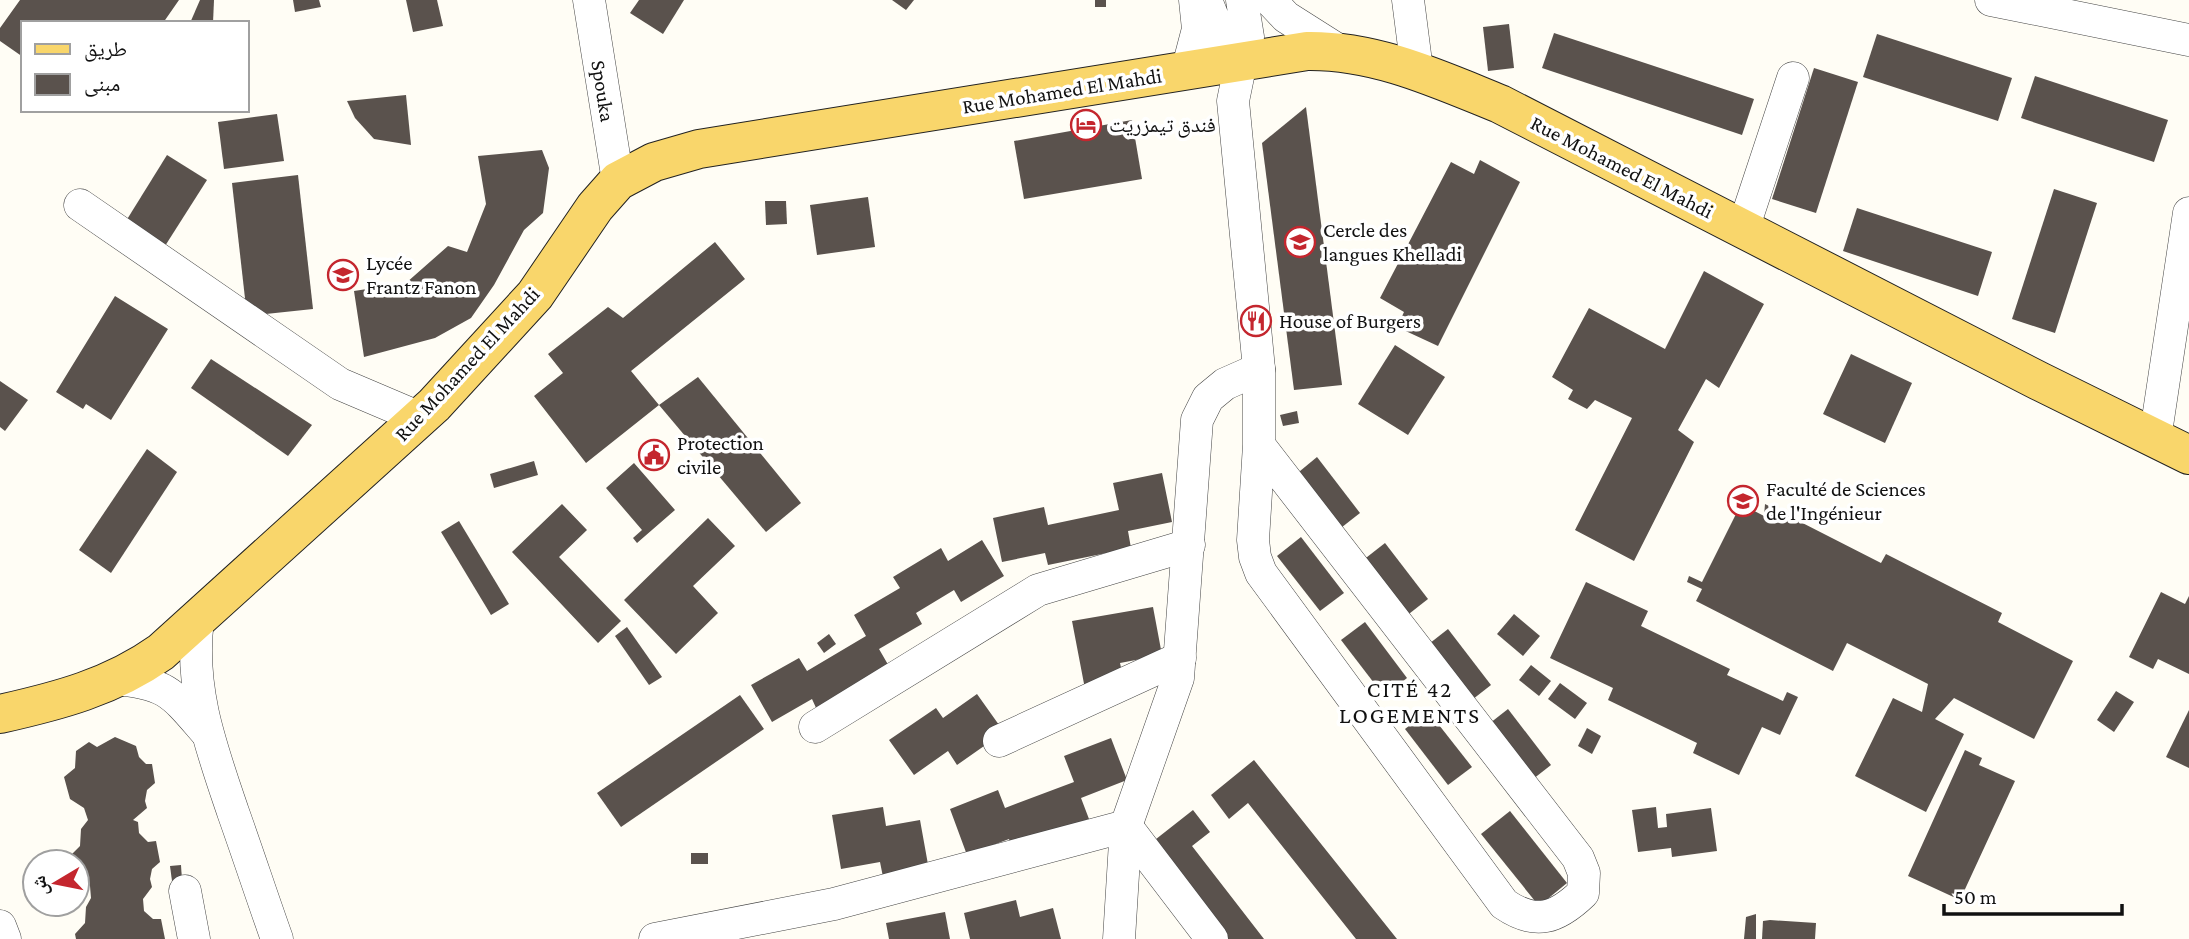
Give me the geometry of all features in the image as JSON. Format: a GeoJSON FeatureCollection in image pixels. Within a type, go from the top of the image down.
{"type":"FeatureCollection","features":[{"type":"Feature","properties":{"kind":"main road","name":"Rue Mohamed El Mahdi"},"geometry":{"type":"LineString","coordinates":[[0,714],[62,700],[141,667],[198,619],[420,418],[535,295],[595,207],[618,181],[654,162],[699,149],[1307,51],[1338,50],[1416,70],[1500,104],[2189,455]]}},
{"type":"Feature","properties":{"kind":"main road"},"geometry":{"type":"LineString","coordinates":[[0,697],[62,700]]}},
{"type":"Feature","properties":{"kind":"street","name":"Spouka"},"geometry":{"type":"LineString","coordinates":[[589,0],[618,181]]}},
{"type":"Feature","properties":{"kind":"street"},"geometry":{"type":"LineString","coordinates":[[1187,71],[1198,29],[1195,0]]}},
{"type":"Feature","properties":{"kind":"street"},"geometry":{"type":"LineString","coordinates":[[1206,0],[1225,48],[1241,62]]}},
{"type":"Feature","properties":{"kind":"street"},"geometry":{"type":"LineString","coordinates":[[1242,0],[1248,37],[1233,102],[1259,369],[1259,445],[1253,540],[1261,573],[1504,904],[1520,915],[1541,917],[1567,908],[1583,893],[1584,873],[1578,858],[1259,445]]}},
{"type":"Feature","properties":{"kind":"street"},"geometry":{"type":"LineString","coordinates":[[1270,0],[1286,17],[1338,50]]}},
{"type":"Feature","properties":{"kind":"street"},"geometry":{"type":"LineString","coordinates":[[1408,0],[1416,70]]}},
{"type":"Feature","properties":{"kind":"street"},"geometry":{"type":"LineString","coordinates":[[1990,0],[2189,40]]}},
{"type":"Feature","properties":{"kind":"street"},"geometry":{"type":"LineString","coordinates":[[1742,229],[1793,78]]}},
{"type":"Feature","properties":{"kind":"street"},"geometry":{"type":"LineString","coordinates":[[80,205],[340,384],[420,418]]}},
{"type":"Feature","properties":{"kind":"street"},"geometry":{"type":"LineString","coordinates":[[2155,439],[2189,213]]}},
{"type":"Feature","properties":{"kind":"street"},"geometry":{"type":"LineString","coordinates":[[1119,939],[1126,826],[1178,678],[1197,420],[1208,398],[1224,384],[1259,369]]}},
{"type":"Feature","properties":{"kind":"street"},"geometry":{"type":"LineString","coordinates":[[815,727],[1038,590],[1189,545]]}},
{"type":"Feature","properties":{"kind":"street"},"geometry":{"type":"LineString","coordinates":[[198,619],[195,670],[206,732],[277,939]]}},
{"type":"Feature","properties":{"kind":"street"},"geometry":{"type":"LineString","coordinates":[[999,741],[1180,657]]}},
{"type":"Feature","properties":{"kind":"street"},"geometry":{"type":"LineString","coordinates":[[115,679],[143,681],[158,686],[182,704],[206,732]]}},
{"type":"Feature","properties":{"kind":"street"},"geometry":{"type":"LineString","coordinates":[[655,939],[834,904],[1126,826]]}},
{"type":"Feature","properties":{"kind":"street"},"geometry":{"type":"LineString","coordinates":[[1126,826],[1212,939]]}},
{"type":"Feature","properties":{"kind":"street"},"geometry":{"type":"LineString","coordinates":[[185,891],[194,939]]}},
{"type":"Feature","properties":{"kind":"street"},"geometry":{"type":"LineString","coordinates":[[0,926],[5,939]]}},
{"type":"Feature","properties":{"kind":"building"},"geometry":{"type":"Polygon","coordinates":[[[20,0],[179,0],[164,21],[21,21],[21,56],[0,41],[0,28],[20,0]]]}},
{"type":"Feature","properties":{"kind":"building"},"geometry":{"type":"Polygon","coordinates":[[[200,0],[214,0],[213,21],[191,21],[200,0]]]}},
{"type":"Feature","properties":{"kind":"building"},"geometry":{"type":"Polygon","coordinates":[[[293,0],[319,0],[321,7],[295,12],[293,0]]]}},
{"type":"Feature","properties":{"kind":"building"},"geometry":{"type":"Polygon","coordinates":[[[406,0],[437,0],[443,26],[413,32],[406,0]]]}},
{"type":"Feature","properties":{"kind":"building"},"geometry":{"type":"Polygon","coordinates":[[[639,0],[684,0],[663,34],[630,13],[639,0]]]}},
{"type":"Feature","properties":{"kind":"building"},"geometry":{"type":"Polygon","coordinates":[[[892,0],[914,0],[906,10],[892,0]]]}},
{"type":"Feature","properties":{"kind":"building"},"geometry":{"type":"Polygon","coordinates":[[[1095,0],[1106,0],[1106,7],[1095,7],[1095,0]]]}},
{"type":"Feature","properties":{"kind":"building"},"geometry":{"type":"Polygon","coordinates":[[[1509,24],[1514,68],[1488,71],[1483,27],[1509,24]]]}},
{"type":"Feature","properties":{"kind":"building"},"geometry":{"type":"Polygon","coordinates":[[[1554,33],[1754,99],[1742,135],[1542,68],[1554,33]]]}},
{"type":"Feature","properties":{"kind":"building"},"geometry":{"type":"Polygon","coordinates":[[[1877,34],[2012,78],[1998,121],[1863,77],[1877,34]]]}},
{"type":"Feature","properties":{"kind":"building"},"geometry":{"type":"Polygon","coordinates":[[[1814,68],[1858,82],[1816,213],[1772,199],[1814,68]]]}},
{"type":"Feature","properties":{"kind":"building"},"geometry":{"type":"Polygon","coordinates":[[[2035,76],[2168,120],[2154,162],[2021,118],[2035,76]]]}},
{"type":"Feature","properties":{"kind":"building"},"geometry":{"type":"Polygon","coordinates":[[[406,95],[411,145],[374,139],[355,118],[347,101],[406,95]]]}},
{"type":"Feature","properties":{"kind":"building"},"geometry":{"type":"Polygon","coordinates":[[[1306,107],[1342,385],[1294,390],[1262,143],[1306,107]]]}},
{"type":"Feature","properties":{"kind":"building"},"geometry":{"type":"Polygon","coordinates":[[[277,114],[284,161],[224,169],[218,122],[277,114]]]}},
{"type":"Feature","properties":{"kind":"building"},"geometry":{"type":"Polygon","coordinates":[[[1132,120],[1142,179],[1024,199],[1014,141],[1132,120]]]}},
{"type":"Feature","properties":{"kind":"building"},"geometry":{"type":"Polygon","coordinates":[[[542,150],[549,168],[543,213],[524,230],[494,285],[471,318],[435,338],[364,357],[354,291],[406,283],[448,246],[467,252],[486,204],[478,156],[542,150]]]}},
{"type":"Feature","properties":{"kind":"building"},"geometry":{"type":"Polygon","coordinates":[[[167,155],[207,180],[165,246],[126,221],[167,155]]]}},
{"type":"Feature","properties":{"kind":"building"},"geometry":{"type":"Polygon","coordinates":[[[1480,160],[1520,182],[1438,346],[1397,327],[1404,312],[1380,298],[1451,162],[1474,174],[1480,160]]]}},
{"type":"Feature","properties":{"kind":"building"},"geometry":{"type":"Polygon","coordinates":[[[298,175],[313,309],[247,316],[232,183],[298,175]]]}},
{"type":"Feature","properties":{"kind":"building"},"geometry":{"type":"Polygon","coordinates":[[[2054,189],[2097,203],[2055,333],[2012,319],[2054,189]]]}},
{"type":"Feature","properties":{"kind":"building"},"geometry":{"type":"Polygon","coordinates":[[[868,197],[875,247],[817,255],[810,205],[868,197]]]}},
{"type":"Feature","properties":{"kind":"building"},"geometry":{"type":"Polygon","coordinates":[[[765,201],[786,201],[787,224],[766,225],[765,201]]]}},
{"type":"Feature","properties":{"kind":"building"},"geometry":{"type":"Polygon","coordinates":[[[1857,208],[1992,252],[1978,296],[1843,251],[1857,208]]]}},
{"type":"Feature","properties":{"kind":"building"},"geometry":{"type":"Polygon","coordinates":[[[715,242],[745,279],[631,371],[659,405],[586,463],[534,396],[563,373],[548,354],[608,307],[623,318],[715,242]]]}},
{"type":"Feature","properties":{"kind":"building"},"geometry":{"type":"Polygon","coordinates":[[[1704,271],[1764,304],[1719,388],[1706,379],[1678,430],[1694,442],[1634,561],[1575,530],[1632,418],[1595,400],[1587,409],[1568,399],[1573,390],[1552,377],[1589,308],[1665,349],[1704,271]]]}},
{"type":"Feature","properties":{"kind":"building"},"geometry":{"type":"Polygon","coordinates":[[[115,296],[168,329],[111,420],[86,404],[83,409],[56,392],[115,296]]]}},
{"type":"Feature","properties":{"kind":"building"},"geometry":{"type":"Polygon","coordinates":[[[1395,345],[1445,377],[1408,435],[1358,404],[1395,345]]]}},
{"type":"Feature","properties":{"kind":"building"},"geometry":{"type":"Polygon","coordinates":[[[1851,354],[1912,383],[1885,443],[1823,414],[1851,354]]]}},
{"type":"Feature","properties":{"kind":"building"},"geometry":{"type":"Polygon","coordinates":[[[211,359],[312,425],[288,456],[191,388],[211,359]]]}},
{"type":"Feature","properties":{"kind":"building"},"geometry":{"type":"Polygon","coordinates":[[[698,377],[801,503],[766,532],[659,405],[698,377]]]}},
{"type":"Feature","properties":{"kind":"building"},"geometry":{"type":"Polygon","coordinates":[[[0,381],[28,400],[5,431],[0,427],[0,381]]]}},
{"type":"Feature","properties":{"kind":"building"},"geometry":{"type":"Polygon","coordinates":[[[1297,411],[1299,423],[1283,426],[1280,415],[1297,411]]]}},
{"type":"Feature","properties":{"kind":"building"},"geometry":{"type":"Polygon","coordinates":[[[147,449],[177,472],[111,573],[79,550],[147,449]]]}},
{"type":"Feature","properties":{"kind":"building"},"geometry":{"type":"Polygon","coordinates":[[[1317,457],[1360,513],[1337,531],[1294,476],[1317,457]]]}},
{"type":"Feature","properties":{"kind":"building"},"geometry":{"type":"Polygon","coordinates":[[[534,461],[538,475],[494,488],[490,474],[534,461]]]}},
{"type":"Feature","properties":{"kind":"building"},"geometry":{"type":"Polygon","coordinates":[[[634,463],[675,510],[637,543],[633,538],[642,530],[606,488],[634,463]]]}},
{"type":"Feature","properties":{"kind":"building"},"geometry":{"type":"Polygon","coordinates":[[[1162,473],[1172,522],[1128,531],[1131,548],[1048,565],[1045,553],[1002,562],[993,518],[1044,507],[1048,525],[1119,510],[1113,483],[1162,473]]]}},
{"type":"Feature","properties":{"kind":"building"},"geometry":{"type":"Polygon","coordinates":[[[562,504],[587,530],[559,557],[621,621],[598,643],[512,552],[562,504]]]}},
{"type":"Feature","properties":{"kind":"building"},"geometry":{"type":"Polygon","coordinates":[[[1741,504],[1764,516],[1765,504],[1881,563],[1886,554],[2002,613],[1998,622],[2073,661],[2034,739],[1954,698],[1935,719],[1964,734],[1926,812],[1855,776],[1893,698],[1922,712],[1928,684],[1847,643],[1833,671],[1696,601],[1702,589],[1687,582],[1689,576],[1702,582],[1741,504]]]}},
{"type":"Feature","properties":{"kind":"building"},"geometry":{"type":"Polygon","coordinates":[[[708,518],[735,546],[693,586],[718,613],[676,654],[624,600],[708,518]]]}},
{"type":"Feature","properties":{"kind":"building"},"geometry":{"type":"Polygon","coordinates":[[[459,521],[509,604],[491,615],[441,532],[459,521]]]}},
{"type":"Feature","properties":{"kind":"building"},"geometry":{"type":"Polygon","coordinates":[[[1301,537],[1344,593],[1320,611],[1277,556],[1301,537]]]}},
{"type":"Feature","properties":{"kind":"building"},"geometry":{"type":"Polygon","coordinates":[[[982,540],[1004,576],[961,602],[954,590],[916,613],[922,624],[879,649],[890,668],[817,710],[812,699],[772,722],[751,685],[799,658],[807,671],[866,636],[854,615],[900,588],[893,577],[941,548],[948,561],[982,540]]]}},
{"type":"Feature","properties":{"kind":"building"},"geometry":{"type":"Polygon","coordinates":[[[1385,543],[1428,599],[1405,617],[1362,561],[1385,543]]]}},
{"type":"Feature","properties":{"kind":"building"},"geometry":{"type":"Polygon","coordinates":[[[1586,582],[1648,611],[1641,626],[1730,669],[1727,675],[1783,701],[1787,692],[1798,697],[1780,735],[1762,727],[1739,775],[1693,753],[1697,743],[1608,700],[1613,688],[1550,658],[1586,582]]]}},
{"type":"Feature","properties":{"kind":"building"},"geometry":{"type":"Polygon","coordinates":[[[2161,592],[2185,604],[2189,596],[2189,674],[2158,659],[2153,669],[2129,657],[2161,592]]]}},
{"type":"Feature","properties":{"kind":"building"},"geometry":{"type":"Polygon","coordinates":[[[1153,607],[1162,655],[1120,663],[1124,681],[1085,689],[1072,621],[1153,607]]]}},
{"type":"Feature","properties":{"kind":"building"},"geometry":{"type":"Polygon","coordinates":[[[1514,614],[1540,636],[1523,656],[1497,634],[1514,614]]]}},
{"type":"Feature","properties":{"kind":"building"},"geometry":{"type":"Polygon","coordinates":[[[1365,622],[1407,678],[1384,696],[1341,640],[1365,622]]]}},
{"type":"Feature","properties":{"kind":"building"},"geometry":{"type":"Polygon","coordinates":[[[627,627],[662,677],[649,685],[615,636],[627,627]]]}},
{"type":"Feature","properties":{"kind":"building"},"geometry":{"type":"Polygon","coordinates":[[[1448,629],[1491,685],[1468,703],[1425,647],[1448,629]]]}},
{"type":"Feature","properties":{"kind":"building"},"geometry":{"type":"Polygon","coordinates":[[[829,634],[836,644],[824,653],[817,643],[829,634]]]}},
{"type":"Feature","properties":{"kind":"building"},"geometry":{"type":"Polygon","coordinates":[[[1531,665],[1551,681],[1539,696],[1519,680],[1531,665]]]}},
{"type":"Feature","properties":{"kind":"building"},"geometry":{"type":"Polygon","coordinates":[[[1560,683],[1587,703],[1575,719],[1548,699],[1560,683]]]}},
{"type":"Feature","properties":{"kind":"building"},"geometry":{"type":"Polygon","coordinates":[[[2116,691],[2134,702],[2114,732],[2097,720],[2116,691]]]}},
{"type":"Feature","properties":{"kind":"building"},"geometry":{"type":"Polygon","coordinates":[[[977,694],[1004,732],[957,765],[948,751],[914,775],[889,740],[936,708],[943,718],[977,694]]]}},
{"type":"Feature","properties":{"kind":"building"},"geometry":{"type":"Polygon","coordinates":[[[740,695],[764,729],[621,827],[597,793],[740,695]]]}},
{"type":"Feature","properties":{"kind":"building"},"geometry":{"type":"Polygon","coordinates":[[[1508,709],[1551,765],[1528,783],[1485,727],[1508,709]]]}},
{"type":"Feature","properties":{"kind":"building"},"geometry":{"type":"Polygon","coordinates":[[[2189,710],[2189,768],[2166,757],[2189,710]]]}},
{"type":"Feature","properties":{"kind":"building"},"geometry":{"type":"Polygon","coordinates":[[[1428,711],[1472,767],[1448,785],[1405,729],[1428,711]]]}},
{"type":"Feature","properties":{"kind":"building"},"geometry":{"type":"Polygon","coordinates":[[[1587,728],[1601,736],[1592,754],[1578,746],[1587,728]]]}},
{"type":"Feature","properties":{"kind":"building"},"geometry":{"type":"Polygon","coordinates":[[[115,737],[136,746],[139,757],[146,764],[152,764],[155,783],[147,790],[147,808],[133,820],[138,822],[139,833],[148,842],[156,841],[160,862],[152,869],[152,887],[143,899],[144,911],[153,919],[161,919],[165,939],[76,939],[75,934],[85,923],[85,918],[91,918],[91,848],[78,848],[81,829],[88,820],[84,808],[70,799],[64,777],[75,768],[76,751],[89,742],[97,747],[115,737]]]}},
{"type":"Feature","properties":{"kind":"building"},"geometry":{"type":"Polygon","coordinates":[[[1111,738],[1127,780],[1081,798],[1089,819],[1012,849],[1009,839],[967,855],[950,809],[998,790],[1005,808],[1074,782],[1064,756],[1111,738]]]}},
{"type":"Feature","properties":{"kind":"building"},"geometry":{"type":"Polygon","coordinates":[[[1965,750],[1982,758],[1979,765],[2015,781],[1960,900],[1908,876],[1965,750]]]}},
{"type":"Feature","properties":{"kind":"building"},"geometry":{"type":"Polygon","coordinates":[[[1254,760],[1397,939],[1356,939],[1248,803],[1229,819],[1211,795],[1254,760]]]}},
{"type":"Feature","properties":{"kind":"building"},"geometry":{"type":"Polygon","coordinates":[[[883,807],[886,826],[920,820],[929,870],[883,877],[880,862],[841,869],[832,815],[883,807]]]}},
{"type":"Feature","properties":{"kind":"building"},"geometry":{"type":"Polygon","coordinates":[[[1656,807],[1658,828],[1667,827],[1666,814],[1711,808],[1717,851],[1672,857],[1671,848],[1638,852],[1632,810],[1656,807]]]}},
{"type":"Feature","properties":{"kind":"building"},"geometry":{"type":"Polygon","coordinates":[[[1193,810],[1210,832],[1192,846],[1264,939],[1225,939],[1151,843],[1193,810]]]}},
{"type":"Feature","properties":{"kind":"building"},"geometry":{"type":"Polygon","coordinates":[[[1510,811],[1567,883],[1539,906],[1481,834],[1510,811]]]}},
{"type":"Feature","properties":{"kind":"building"},"geometry":{"type":"Polygon","coordinates":[[[691,853],[708,853],[708,864],[691,864],[691,853]]]}},
{"type":"Feature","properties":{"kind":"building"},"geometry":{"type":"Polygon","coordinates":[[[181,865],[182,880],[172,881],[170,866],[181,865]]]}},
{"type":"Feature","properties":{"kind":"building"},"geometry":{"type":"Polygon","coordinates":[[[1016,900],[1020,917],[1053,908],[1061,939],[970,939],[964,913],[1016,900]]]}},
{"type":"Feature","properties":{"kind":"building"},"geometry":{"type":"Polygon","coordinates":[[[945,912],[950,939],[889,939],[886,923],[945,912]]]}},
{"type":"Feature","properties":{"kind":"building"},"geometry":{"type":"Polygon","coordinates":[[[1756,914],[1756,939],[1744,939],[1746,917],[1756,914]]]}},
{"type":"Feature","properties":{"kind":"building"},"geometry":{"type":"Polygon","coordinates":[[[1763,921],[1816,923],[1815,939],[1762,939],[1763,921]]]}},
{"type":"Feature","properties":{"kind":"place","name":"فندق تيمزريت"},"geometry":{"type":"Point","coordinates":[1086,125]}},
{"type":"Feature","properties":{"kind":"place","name":"Cercle des langues Khelladi"},"geometry":{"type":"Point","coordinates":[1300,242]}},
{"type":"Feature","properties":{"kind":"place","name":"Lycée Frantz Fanon"},"geometry":{"type":"Point","coordinates":[343,275]}},
{"type":"Feature","properties":{"kind":"place","name":"House of Burgers"},"geometry":{"type":"Point","coordinates":[1256,321]}},
{"type":"Feature","properties":{"kind":"place","name":"Protection civile"},"geometry":{"type":"Point","coordinates":[654,455]}},
{"type":"Feature","properties":{"kind":"place","name":"Faculté de Sciences de l'Ingénieur"},"geometry":{"type":"Point","coordinates":[1743,501]}},
{"type":"Feature","properties":{"kind":"district","name":"CITÉ 42 LOGEMENTS"},"geometry":{"type":"Point","coordinates":[1410,702]}}]}
